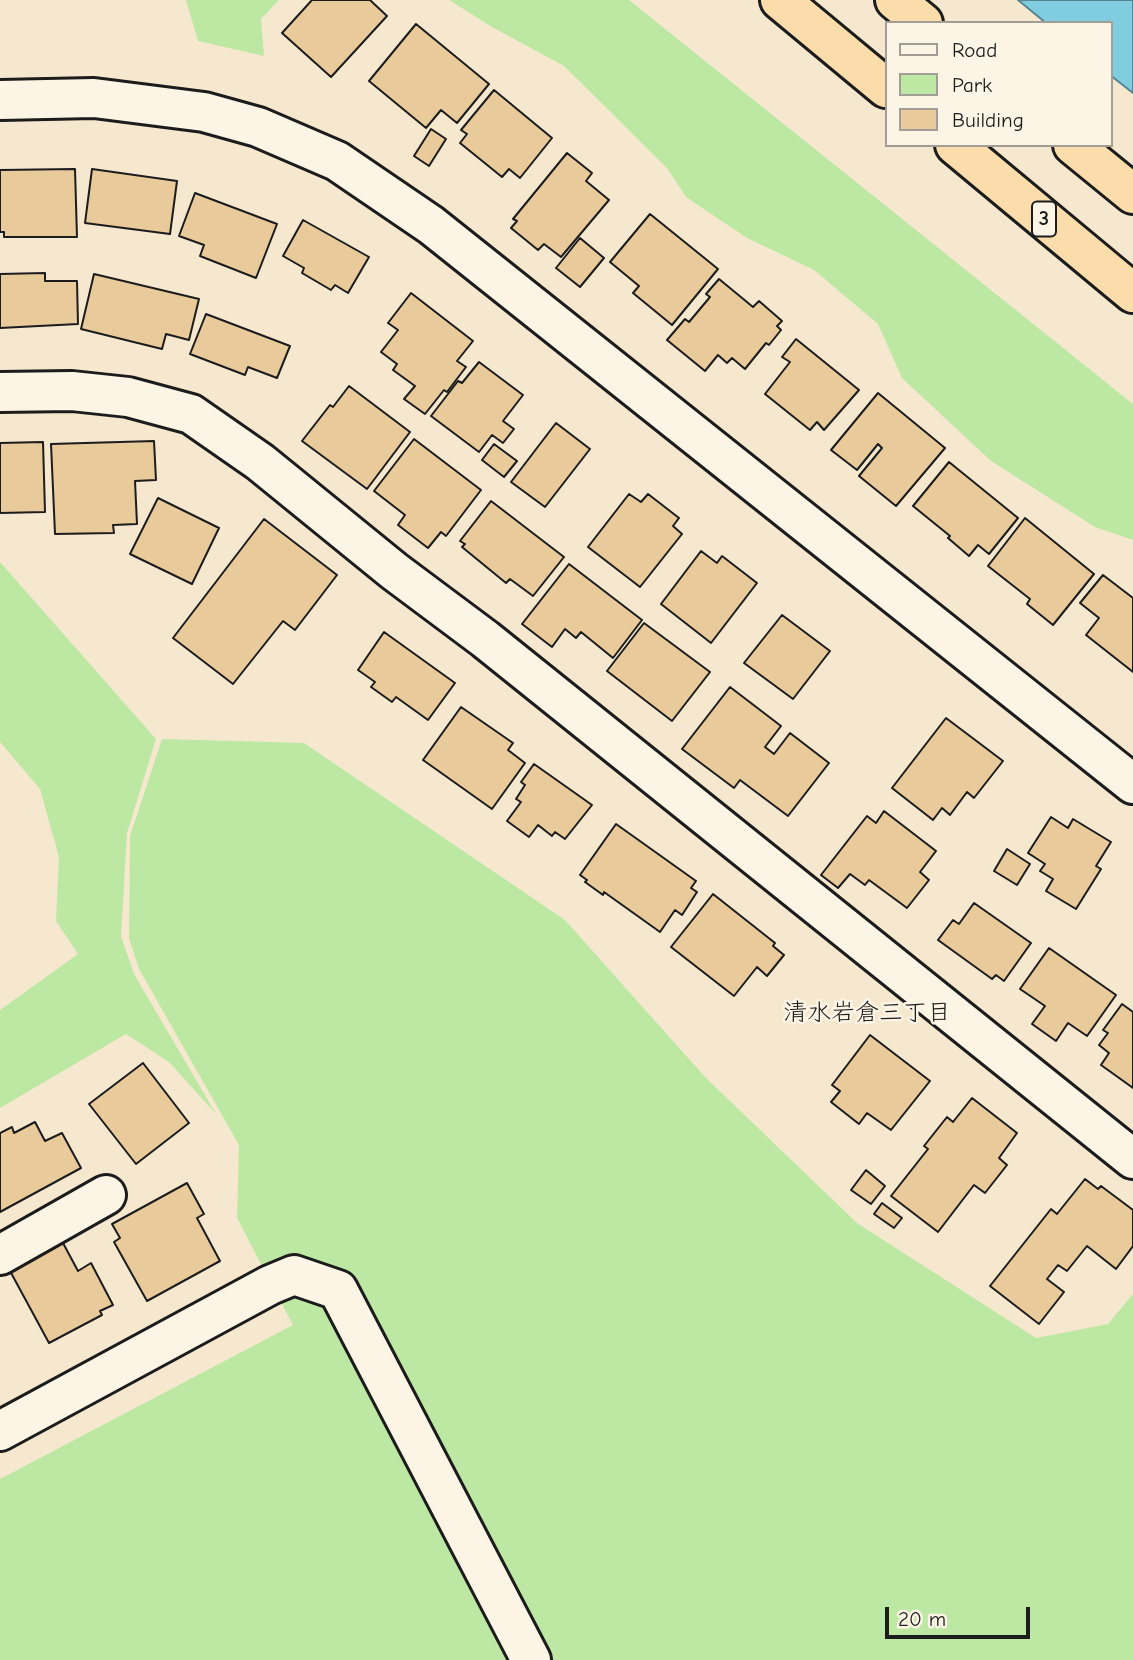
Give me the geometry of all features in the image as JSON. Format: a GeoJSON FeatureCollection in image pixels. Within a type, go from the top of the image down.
{"type":"FeatureCollection","features":[{"type":"Feature","properties":{"kind":"highway"},"geometry":{"type":"LineString","coordinates":[[780,0],[884,86]]}},
{"type":"Feature","properties":{"kind":"highway"},"geometry":{"type":"LineString","coordinates":[[895,0],[921,21]]}},
{"type":"Feature","properties":{"kind":"highway","name":"3"},"geometry":{"type":"LineString","coordinates":[[956,147],[1133,293]]}},
{"type":"Feature","properties":{"kind":"highway"},"geometry":{"type":"LineString","coordinates":[[1075,147],[1133,194]]}},
{"type":"Feature","properties":{"kind":"street"},"geometry":{"type":"LineString","coordinates":[[0,100],[94,98],[204,112],[258,127],[337,161],[431,225],[1133,784]]}},
{"type":"Feature","properties":{"kind":"street"},"geometry":{"type":"LineString","coordinates":[[0,392],[72,391],[128,397],[191,414],[260,462],[485,639],[1133,1159]]}},
{"type":"Feature","properties":{"kind":"street"},"geometry":{"type":"LineString","coordinates":[[0,1255],[106,1195]]}},
{"type":"Feature","properties":{"kind":"street"},"geometry":{"type":"LineString","coordinates":[[0,1431],[270,1285],[294,1275],[338,1290],[531,1660]]}},
{"type":"Feature","properties":{"kind":"green space"},"geometry":{"type":"Polygon","coordinates":[[[186,0],[279,0],[261,19],[264,56],[198,41],[186,0]]]}},
{"type":"Feature","properties":{"kind":"green space"},"geometry":{"type":"Polygon","coordinates":[[[449,0],[629,0],[1133,404],[1133,540],[1095,527],[991,461],[902,378],[878,324],[814,270],[747,238],[686,197],[667,168],[564,66],[449,0]]]}},
{"type":"Feature","properties":{"kind":"green space"},"geometry":{"type":"Polygon","coordinates":[[[0,562],[156,739],[127,833],[121,936],[134,974],[216,1114],[169,1062],[126,1034],[0,1108],[0,1010],[78,954],[56,921],[59,857],[40,789],[0,742],[0,562]]]}},
{"type":"Feature","properties":{"kind":"green space"},"geometry":{"type":"Polygon","coordinates":[[[162,739],[304,743],[565,920],[705,1077],[857,1223],[1036,1338],[1108,1324],[1133,1294],[1133,1660],[0,1660],[0,1479],[293,1325],[237,1218],[239,1145],[139,969],[129,938],[130,836],[162,739]]]}},
{"type":"Feature","properties":{"kind":"water"},"geometry":{"type":"Polygon","coordinates":[[[1018,0],[1133,0],[1133,93],[1112,77],[1112,21],[1044,21],[1018,0]]]}},
{"type":"Feature","properties":{"kind":"building"},"geometry":{"type":"Polygon","coordinates":[[[312,0],[370,0],[387,16],[331,77],[282,33],[312,0]]]}},
{"type":"Feature","properties":{"kind":"building"},"geometry":{"type":"Polygon","coordinates":[[[416,24],[489,84],[457,123],[441,110],[426,128],[369,81],[416,24]]]}},
{"type":"Feature","properties":{"kind":"building"},"geometry":{"type":"Polygon","coordinates":[[[494,90],[552,138],[520,178],[509,169],[502,177],[460,143],[467,134],[461,130],[494,90]]]}},
{"type":"Feature","properties":{"kind":"building"},"geometry":{"type":"Polygon","coordinates":[[[431,129],[446,139],[429,166],[414,156],[431,129]]]}},
{"type":"Feature","properties":{"kind":"building"},"geometry":{"type":"Polygon","coordinates":[[[567,153],[592,173],[586,181],[609,200],[561,257],[544,244],[538,250],[511,228],[517,221],[513,219],[567,153]]]}},
{"type":"Feature","properties":{"kind":"building"},"geometry":{"type":"Polygon","coordinates":[[[75,169],[77,237],[4,237],[4,232],[0,232],[0,170],[75,169]]]}},
{"type":"Feature","properties":{"kind":"building"},"geometry":{"type":"Polygon","coordinates":[[[92,169],[177,181],[170,234],[85,223],[92,169]]]}},
{"type":"Feature","properties":{"kind":"building"},"geometry":{"type":"Polygon","coordinates":[[[195,193],[277,224],[256,278],[200,256],[204,245],[179,236],[195,193]]]}},
{"type":"Feature","properties":{"kind":"building"},"geometry":{"type":"Polygon","coordinates":[[[650,214],[718,269],[672,325],[633,293],[639,286],[610,262],[650,214]]]}},
{"type":"Feature","properties":{"kind":"building"},"geometry":{"type":"Polygon","coordinates":[[[303,220],[369,257],[348,293],[335,285],[331,290],[302,273],[304,268],[283,256],[303,220]]]}},
{"type":"Feature","properties":{"kind":"building"},"geometry":{"type":"Polygon","coordinates":[[[580,238],[604,258],[580,287],[556,268],[580,238]]]}},
{"type":"Feature","properties":{"kind":"building"},"geometry":{"type":"Polygon","coordinates":[[[45,273],[45,281],[77,281],[78,324],[0,328],[0,274],[45,273]]]}},
{"type":"Feature","properties":{"kind":"building"},"geometry":{"type":"Polygon","coordinates":[[[94,274],[199,299],[189,340],[166,334],[162,349],[81,329],[94,274]]]}},
{"type":"Feature","properties":{"kind":"building"},"geometry":{"type":"Polygon","coordinates":[[[719,279],[753,307],[759,301],[782,321],[777,326],[781,330],[769,345],[766,343],[745,369],[732,358],[727,363],[718,355],[705,371],[667,340],[685,319],[689,322],[710,297],[706,294],[719,279]]]}},
{"type":"Feature","properties":{"kind":"building"},"geometry":{"type":"Polygon","coordinates":[[[411,293],[473,341],[457,361],[466,367],[447,392],[444,390],[425,414],[404,399],[415,386],[393,370],[397,364],[381,352],[398,330],[388,323],[411,293]]]}},
{"type":"Feature","properties":{"kind":"building"},"geometry":{"type":"Polygon","coordinates":[[[206,314],[290,346],[277,378],[248,367],[245,375],[190,354],[206,314]]]}},
{"type":"Feature","properties":{"kind":"building"},"geometry":{"type":"Polygon","coordinates":[[[796,339],[859,390],[824,430],[817,422],[810,430],[765,394],[790,362],[782,357],[796,339]]]}},
{"type":"Feature","properties":{"kind":"building"},"geometry":{"type":"Polygon","coordinates":[[[479,362],[523,395],[503,421],[514,429],[503,443],[492,435],[479,452],[431,416],[458,381],[462,383],[479,362]]]}},
{"type":"Feature","properties":{"kind":"building"},"geometry":{"type":"Polygon","coordinates":[[[349,386],[410,432],[367,489],[302,441],[330,405],[333,407],[349,386]]]}},
{"type":"Feature","properties":{"kind":"building"},"geometry":{"type":"Polygon","coordinates":[[[878,393],[945,448],[896,506],[859,476],[882,448],[878,444],[857,470],[831,450],[878,393]]]}},
{"type":"Feature","properties":{"kind":"building"},"geometry":{"type":"Polygon","coordinates":[[[556,423],[590,449],[545,507],[511,482],[556,423]]]}},
{"type":"Feature","properties":{"kind":"building"},"geometry":{"type":"Polygon","coordinates":[[[414,439],[481,490],[446,536],[441,532],[428,548],[398,525],[405,515],[374,491],[414,439]]]}},
{"type":"Feature","properties":{"kind":"building"},"geometry":{"type":"Polygon","coordinates":[[[154,441],[156,480],[135,481],[137,524],[113,525],[114,533],[55,534],[51,444],[154,441]]]}},
{"type":"Feature","properties":{"kind":"building"},"geometry":{"type":"Polygon","coordinates":[[[43,442],[45,512],[0,513],[0,443],[43,442]]]}},
{"type":"Feature","properties":{"kind":"building"},"geometry":{"type":"Polygon","coordinates":[[[494,444],[517,461],[504,477],[482,460],[494,444]]]}},
{"type":"Feature","properties":{"kind":"building"},"geometry":{"type":"Polygon","coordinates":[[[949,462],[1018,518],[989,554],[978,545],[969,556],[948,538],[950,536],[913,506],[949,462]]]}},
{"type":"Feature","properties":{"kind":"building"},"geometry":{"type":"Polygon","coordinates":[[[629,494],[641,502],[648,494],[679,518],[673,526],[682,534],[640,587],[588,547],[629,494]]]}},
{"type":"Feature","properties":{"kind":"building"},"geometry":{"type":"Polygon","coordinates":[[[158,498],[219,528],[192,584],[130,554],[158,498]]]}},
{"type":"Feature","properties":{"kind":"building"},"geometry":{"type":"Polygon","coordinates":[[[491,501],[564,557],[533,596],[510,579],[506,583],[462,547],[465,544],[460,541],[491,501]]]}},
{"type":"Feature","properties":{"kind":"building"},"geometry":{"type":"Polygon","coordinates":[[[1025,518],[1094,574],[1053,625],[1027,604],[1030,599],[988,566],[1025,518]]]}},
{"type":"Feature","properties":{"kind":"building"},"geometry":{"type":"Polygon","coordinates":[[[264,519],[337,575],[295,630],[283,621],[233,684],[173,638],[264,519]]]}},
{"type":"Feature","properties":{"kind":"building"},"geometry":{"type":"Polygon","coordinates":[[[701,551],[717,563],[722,556],[757,583],[711,643],[661,604],[701,551]]]}},
{"type":"Feature","properties":{"kind":"building"},"geometry":{"type":"Polygon","coordinates":[[[569,564],[642,620],[613,658],[581,632],[576,638],[565,629],[552,647],[522,624],[569,564]]]}},
{"type":"Feature","properties":{"kind":"building"},"geometry":{"type":"Polygon","coordinates":[[[1103,575],[1133,598],[1133,672],[1086,635],[1099,618],[1080,603],[1103,575]]]}},
{"type":"Feature","properties":{"kind":"building"},"geometry":{"type":"Polygon","coordinates":[[[782,615],[830,651],[793,699],[744,663],[782,615]]]}},
{"type":"Feature","properties":{"kind":"building"},"geometry":{"type":"Polygon","coordinates":[[[644,623],[710,672],[672,721],[607,671],[644,623]]]}},
{"type":"Feature","properties":{"kind":"building"},"geometry":{"type":"Polygon","coordinates":[[[384,632],[455,683],[428,720],[396,697],[392,702],[371,687],[375,682],[358,670],[384,632]]]}},
{"type":"Feature","properties":{"kind":"building"},"geometry":{"type":"Polygon","coordinates":[[[730,687],[781,726],[765,747],[774,754],[790,733],[829,763],[788,816],[740,780],[734,788],[682,749],[730,687]]]}},
{"type":"Feature","properties":{"kind":"building"},"geometry":{"type":"Polygon","coordinates":[[[461,707],[513,743],[508,750],[525,763],[492,809],[423,760],[461,707]]]}},
{"type":"Feature","properties":{"kind":"building"},"geometry":{"type":"Polygon","coordinates":[[[946,718],[1003,761],[974,798],[967,792],[950,815],[942,808],[933,820],[892,788],[946,718]]]}},
{"type":"Feature","properties":{"kind":"building"},"geometry":{"type":"Polygon","coordinates":[[[534,764],[592,805],[565,839],[555,832],[552,836],[538,825],[529,837],[507,821],[521,802],[516,799],[525,785],[521,782],[534,764]]]}},
{"type":"Feature","properties":{"kind":"building"},"geometry":{"type":"Polygon","coordinates":[[[884,811],[936,851],[920,872],[929,880],[907,908],[869,880],[865,885],[850,874],[838,888],[821,875],[867,816],[876,823],[884,811]]]}},
{"type":"Feature","properties":{"kind":"building"},"geometry":{"type":"Polygon","coordinates":[[[1051,817],[1068,828],[1073,819],[1111,842],[1096,866],[1101,869],[1076,909],[1046,891],[1053,879],[1040,871],[1045,864],[1028,853],[1051,817]]]}},
{"type":"Feature","properties":{"kind":"building"},"geometry":{"type":"Polygon","coordinates":[[[616,824],[696,881],[691,888],[697,892],[682,915],[675,910],[660,932],[604,892],[603,895],[580,875],[616,824]]]}},
{"type":"Feature","properties":{"kind":"building"},"geometry":{"type":"Polygon","coordinates":[[[1007,849],[1030,864],[1017,885],[994,871],[1007,849]]]}},
{"type":"Feature","properties":{"kind":"building"},"geometry":{"type":"Polygon","coordinates":[[[713,894],[775,943],[773,946],[784,955],[767,976],[757,967],[734,996],[671,947],[713,894]]]}},
{"type":"Feature","properties":{"kind":"building"},"geometry":{"type":"Polygon","coordinates":[[[974,903],[1031,943],[1004,981],[996,975],[992,979],[938,940],[953,920],[959,924],[974,903]]]}},
{"type":"Feature","properties":{"kind":"building"},"geometry":{"type":"Polygon","coordinates":[[[1049,948],[1116,995],[1087,1036],[1068,1023],[1056,1041],[1032,1024],[1045,1006],[1020,989],[1049,948]]]}},
{"type":"Feature","properties":{"kind":"building"},"geometry":{"type":"Polygon","coordinates":[[[1122,1004],[1133,1012],[1133,1088],[1101,1065],[1109,1053],[1099,1045],[1108,1033],[1103,1030],[1122,1004]]]}},
{"type":"Feature","properties":{"kind":"building"},"geometry":{"type":"Polygon","coordinates":[[[870,1035],[930,1081],[891,1130],[867,1113],[859,1124],[831,1102],[840,1091],[832,1085],[870,1035]]]}},
{"type":"Feature","properties":{"kind":"building"},"geometry":{"type":"Polygon","coordinates":[[[143,1063],[189,1123],[136,1164],[89,1104],[143,1063]]]}},
{"type":"Feature","properties":{"kind":"building"},"geometry":{"type":"Polygon","coordinates":[[[972,1098],[1017,1133],[999,1158],[1007,1165],[985,1193],[974,1185],[938,1232],[891,1196],[928,1149],[924,1146],[947,1117],[953,1122],[972,1098]]]}},
{"type":"Feature","properties":{"kind":"building"},"geometry":{"type":"Polygon","coordinates":[[[35,1122],[45,1141],[62,1133],[81,1168],[0,1212],[0,1133],[12,1127],[14,1133],[35,1122]]]}},
{"type":"Feature","properties":{"kind":"building"},"geometry":{"type":"Polygon","coordinates":[[[866,1170],[885,1186],[871,1204],[851,1190],[866,1170]]]}},
{"type":"Feature","properties":{"kind":"building"},"geometry":{"type":"Polygon","coordinates":[[[1085,1179],[1098,1189],[1101,1186],[1133,1210],[1133,1246],[1116,1269],[1087,1246],[1067,1271],[1058,1265],[1047,1279],[1064,1292],[1039,1324],[990,1286],[1051,1209],[1057,1214],[1085,1179]]]}},
{"type":"Feature","properties":{"kind":"building"},"geometry":{"type":"Polygon","coordinates":[[[187,1183],[204,1214],[197,1218],[220,1261],[147,1301],[114,1242],[120,1238],[112,1224],[187,1183]]]}},
{"type":"Feature","properties":{"kind":"building"},"geometry":{"type":"Polygon","coordinates":[[[882,1203],[902,1218],[894,1228],[874,1214],[882,1203]]]}},
{"type":"Feature","properties":{"kind":"building"},"geometry":{"type":"Polygon","coordinates":[[[63,1243],[78,1271],[91,1263],[113,1305],[100,1311],[102,1315],[49,1343],[10,1271],[63,1243]]]}},
{"type":"Feature","properties":{"kind":"district","name":"清水岩倉三丁目"},"geometry":{"type":"Point","coordinates":[867,1013]}}]}
